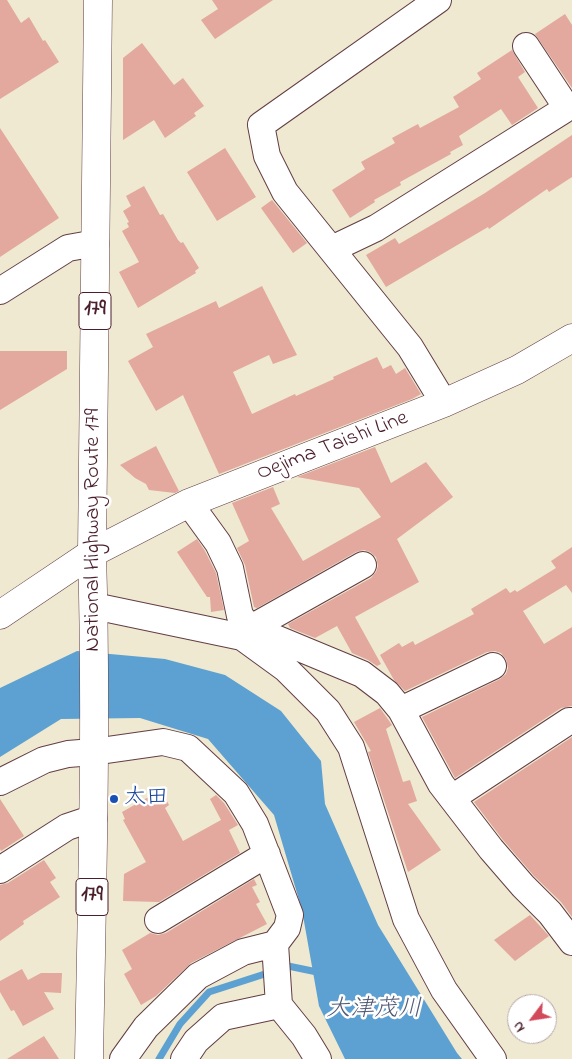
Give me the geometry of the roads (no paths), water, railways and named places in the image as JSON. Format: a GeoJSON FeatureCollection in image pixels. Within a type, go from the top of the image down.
{"type":"FeatureCollection","features":[{"type":"Feature","properties":{"kind":"main road","name":"National Highway Route 179"},"geometry":{"type":"LineString","coordinates":[[89,1059],[94,818],[94,614],[92,553],[98,0]]}},
{"type":"Feature","properties":{"kind":"main road","name":"Oejima Taishi Line"},"geometry":{"type":"LineString","coordinates":[[0,615],[92,553],[189,503],[444,403],[517,370],[572,338]]}},
{"type":"Feature","properties":{"kind":"street"},"geometry":{"type":"LineString","coordinates":[[438,0],[260,125],[267,156],[285,192],[410,347],[444,403]]}},
{"type":"Feature","properties":{"kind":"street"},"geometry":{"type":"LineString","coordinates":[[332,249],[376,228],[569,106],[526,46]]}},
{"type":"Feature","properties":{"kind":"street"},"geometry":{"type":"LineString","coordinates":[[0,291],[68,248],[96,243]]}},
{"type":"Feature","properties":{"kind":"street"},"geometry":{"type":"LineString","coordinates":[[189,503],[218,543],[230,568],[240,616],[246,632],[328,711],[351,747],[406,919],[444,990],[493,1059]]}},
{"type":"Feature","properties":{"kind":"street"},"geometry":{"type":"LineString","coordinates":[[246,632],[363,565]]}},
{"type":"Feature","properties":{"kind":"street"},"geometry":{"type":"LineString","coordinates":[[94,614],[246,632],[362,674],[387,693],[401,710],[441,784],[491,848],[523,886],[550,913],[572,942]]}},
{"type":"Feature","properties":{"kind":"street"},"geometry":{"type":"LineString","coordinates":[[401,710],[493,666]]}},
{"type":"Feature","properties":{"kind":"street"},"geometry":{"type":"LineString","coordinates":[[452,798],[572,721]]}},
{"type":"Feature","properties":{"kind":"street"},"geometry":{"type":"LineString","coordinates":[[0,782],[44,760],[68,754],[94,744],[163,742],[188,748],[236,793],[255,824],[290,915],[287,928],[275,944],[243,952],[198,976],[146,1027],[123,1059]]}},
{"type":"Feature","properties":{"kind":"street"},"geometry":{"type":"LineString","coordinates":[[0,870],[67,827],[94,818]]}},
{"type":"Feature","properties":{"kind":"street"},"geometry":{"type":"LineString","coordinates":[[158,920],[267,854]]}},
{"type":"Feature","properties":{"kind":"street"},"geometry":{"type":"LineString","coordinates":[[275,944],[279,1005],[304,1036],[318,1059]]}},
{"type":"Feature","properties":{"kind":"street"},"geometry":{"type":"LineString","coordinates":[[184,1059],[196,1041],[223,1017],[279,1005]]}},
{"type":"Feature","properties":{"kind":"water","name":"大津茂川"},"geometry":{"type":"Polygon","coordinates":[[[77,651],[165,659],[225,675],[281,711],[321,761],[325,804],[378,925],[462,1059],[345,1059],[319,1006],[302,910],[274,815],[208,739],[140,718],[61,719],[0,757],[0,688],[77,651]]]}},
{"type":"Feature","properties":{"kind":"waterway"},"geometry":{"type":"LineString","coordinates":[[281,968],[288,966],[322,973]]}},
{"type":"Feature","properties":{"kind":"waterway"},"geometry":{"type":"LineString","coordinates":[[159,1059],[180,1024],[209,992],[271,972]]}},
{"type":"Feature","properties":{"kind":"place","name":"太田"},"geometry":{"type":"Point","coordinates":[114,799]}}]}
